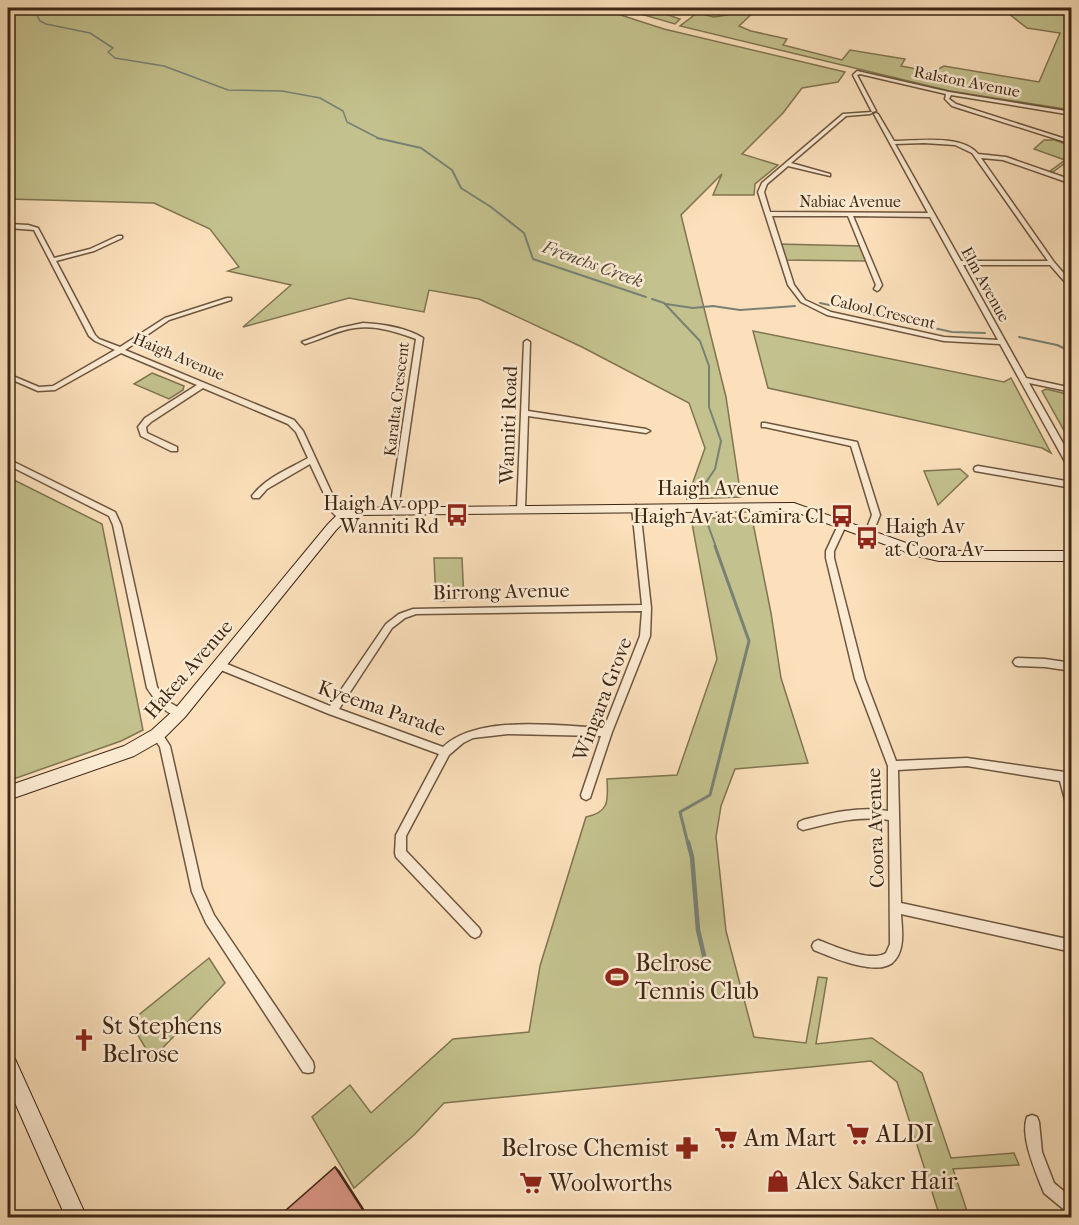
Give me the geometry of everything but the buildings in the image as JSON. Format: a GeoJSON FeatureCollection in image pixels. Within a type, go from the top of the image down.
{"type":"FeatureCollection","features":[{"type":"Feature","properties":{"kind":"street","name":"Ralston Avenue"},"geometry":{"type":"LineString","coordinates":[[858,72],[949,93],[1071,114]]}},
{"type":"Feature","properties":{"kind":"street","name":"Elm Avenue"},"geometry":{"type":"LineString","coordinates":[[858,72],[855,75],[874,113],[893,143],[1071,467]]}},
{"type":"Feature","properties":{"kind":"street"},"geometry":{"type":"LineString","coordinates":[[949,93],[947,99],[954,105],[1071,143]]}},
{"type":"Feature","properties":{"kind":"street","name":"Calool Crescent"},"geometry":{"type":"LineString","coordinates":[[874,113],[846,115],[765,183],[761,192],[791,285],[803,301],[829,314],[944,339],[1002,342]]}},
{"type":"Feature","properties":{"kind":"street"},"geometry":{"type":"LineString","coordinates":[[893,143],[952,143],[968,147],[978,156],[1071,288]]}},
{"type":"Feature","properties":{"kind":"street"},"geometry":{"type":"LineString","coordinates":[[978,156],[1005,158],[1071,182]]}},
{"type":"Feature","properties":{"kind":"street"},"geometry":{"type":"LineString","coordinates":[[787,164],[828,175]]}},
{"type":"Feature","properties":{"kind":"street","name":"Nabiac Avenue"},"geometry":{"type":"LineString","coordinates":[[769,214],[932,215]]}},
{"type":"Feature","properties":{"kind":"street"},"geometry":{"type":"LineString","coordinates":[[850,215],[879,285],[877,290]]}},
{"type":"Feature","properties":{"kind":"street","name":"Haigh Avenue"},"geometry":{"type":"LineString","coordinates":[[8,226],[28,226],[36,230],[92,336],[97,340],[291,422],[299,431],[336,511],[342,517]]}},
{"type":"Feature","properties":{"kind":"street"},"geometry":{"type":"LineString","coordinates":[[53,260],[92,250],[120,237]]}},
{"type":"Feature","properties":{"kind":"street"},"geometry":{"type":"LineString","coordinates":[[959,263],[1052,263]]}},
{"type":"Feature","properties":{"kind":"street"},"geometry":{"type":"LineString","coordinates":[[8,376],[38,389],[55,388],[167,319],[229,298]]}},
{"type":"Feature","properties":{"kind":"street","name":"Karalta Crescent"},"geometry":{"type":"LineString","coordinates":[[305,342],[354,326],[364,325],[420,338],[394,509]]}},
{"type":"Feature","properties":{"kind":"street","name":"Wanniti Road"},"geometry":{"type":"LineString","coordinates":[[521,509],[527,342]]}},
{"type":"Feature","properties":{"kind":"street"},"geometry":{"type":"LineString","coordinates":[[1024,380],[1071,390]]}},
{"type":"Feature","properties":{"kind":"street"},"geometry":{"type":"LineString","coordinates":[[174,449],[144,434],[142,427],[148,420],[204,384]]}},
{"type":"Feature","properties":{"kind":"street"},"geometry":{"type":"LineString","coordinates":[[525,413],[646,431]]}},
{"type":"Feature","properties":{"kind":"street"},"geometry":{"type":"LineString","coordinates":[[765,425],[854,444],[876,515],[869,533]]}},
{"type":"Feature","properties":{"kind":"street"},"geometry":{"type":"LineString","coordinates":[[256,496],[264,488],[312,460]]}},
{"type":"Feature","properties":{"kind":"street"},"geometry":{"type":"LineString","coordinates":[[8,462],[111,514],[117,525],[152,688],[164,704],[180,713]]}},
{"type":"Feature","properties":{"kind":"street"},"geometry":{"type":"LineString","coordinates":[[978,468],[1071,485]]}},
{"type":"Feature","properties":{"kind":"street","name":"Haigh Avenue"},"geometry":{"type":"LineString","coordinates":[[356,511],[794,507],[922,553],[939,556],[1071,556]]}},
{"type":"Feature","properties":{"kind":"street","name":"Wingara Grove"},"geometry":{"type":"LineString","coordinates":[[586,795],[607,732],[645,636],[647,608],[636,508]]}},
{"type":"Feature","properties":{"kind":"street","name":"Hakea Avenue"},"geometry":{"type":"LineString","coordinates":[[8,793],[129,751],[157,735],[180,713],[332,527],[342,517],[356,511]]}},
{"type":"Feature","properties":{"kind":"street","name":"Coora Avenue"},"geometry":{"type":"LineString","coordinates":[[818,946],[862,960],[887,960],[893,954],[896,944],[892,816],[893,766],[860,680],[830,558],[830,551],[843,524]]}},
{"type":"Feature","properties":{"kind":"street","name":"Birrong Avenue"},"geometry":{"type":"LineString","coordinates":[[332,711],[389,626],[402,616],[416,611],[647,608]]}},
{"type":"Feature","properties":{"kind":"street"},"geometry":{"type":"LineString","coordinates":[[1018,662],[1071,667]]}},
{"type":"Feature","properties":{"kind":"street","name":"Kyeema Parade"},"geometry":{"type":"LineString","coordinates":[[219,665],[332,711],[445,752],[459,739],[475,733],[520,730],[607,732]]}},
{"type":"Feature","properties":{"kind":"street"},"geometry":{"type":"LineString","coordinates":[[157,735],[165,746],[196,888],[210,920],[309,1067]]}},
{"type":"Feature","properties":{"kind":"street"},"geometry":{"type":"LineString","coordinates":[[445,752],[400,835],[400,853],[475,932]]}},
{"type":"Feature","properties":{"kind":"street"},"geometry":{"type":"LineString","coordinates":[[893,766],[967,762],[1068,777],[1071,807]]}},
{"type":"Feature","properties":{"kind":"street"},"geometry":{"type":"LineString","coordinates":[[802,825],[842,815],[880,813],[892,816]]}},
{"type":"Feature","properties":{"kind":"street"},"geometry":{"type":"LineString","coordinates":[[896,907],[1071,946]]}},
{"type":"Feature","properties":{"kind":"street"},"geometry":{"type":"LineString","coordinates":[[8,1066],[77,1218]]}},
{"type":"Feature","properties":{"kind":"street"},"geometry":{"type":"LineString","coordinates":[[1032,1122],[1035,1152],[1048,1188],[1071,1207]]}},
{"type":"Feature","properties":{"kind":"shaded area"},"geometry":{"type":"Polygon","coordinates":[[[8,8],[599,8],[664,29],[845,72],[838,82],[802,88],[783,113],[742,154],[778,165],[755,184],[754,195],[713,195],[722,174],[681,215],[726,397],[741,497],[687,499],[705,448],[689,403],[582,347],[479,299],[429,290],[424,312],[349,298],[243,327],[291,285],[228,271],[239,267],[210,229],[154,203],[8,199],[8,8]]]}},
{"type":"Feature","properties":{"kind":"shaded area"},"geometry":{"type":"Polygon","coordinates":[[[620,8],[648,8],[680,19],[675,24],[620,8]]]}},
{"type":"Feature","properties":{"kind":"shaded area"},"geometry":{"type":"Polygon","coordinates":[[[722,8],[758,8],[739,26],[787,39],[783,45],[842,60],[850,50],[905,59],[901,66],[933,72],[944,66],[1039,82],[1060,33],[1027,28],[1009,14],[981,8],[1071,8],[1071,110],[950,91],[680,26],[697,13],[714,17],[727,15],[727,9],[722,8]]]}},
{"type":"Feature","properties":{"kind":"shaded area"},"geometry":{"type":"Polygon","coordinates":[[[1044,140],[1055,140],[1071,146],[1071,162],[1068,161],[1053,172],[1050,171],[1065,160],[1034,149],[1044,140]]]}},
{"type":"Feature","properties":{"kind":"shaded area"},"geometry":{"type":"Polygon","coordinates":[[[777,244],[862,246],[869,261],[782,260],[777,244]]]}},
{"type":"Feature","properties":{"kind":"shaded area"},"geometry":{"type":"Polygon","coordinates":[[[753,331],[1004,382],[1011,378],[1051,453],[1042,448],[768,388],[753,331]]]}},
{"type":"Feature","properties":{"kind":"shaded area"},"geometry":{"type":"Polygon","coordinates":[[[152,373],[184,386],[183,390],[169,399],[134,384],[152,373]]]}},
{"type":"Feature","properties":{"kind":"shaded area"},"geometry":{"type":"Polygon","coordinates":[[[1046,389],[1071,395],[1071,443],[1042,391],[1046,389]]]}},
{"type":"Feature","properties":{"kind":"shaded area"},"geometry":{"type":"Polygon","coordinates":[[[960,469],[968,476],[938,505],[924,471],[960,469]]]}},
{"type":"Feature","properties":{"kind":"shaded area"},"geometry":{"type":"Polygon","coordinates":[[[8,477],[102,524],[143,730],[121,741],[8,781],[8,477]]]}},
{"type":"Feature","properties":{"kind":"shaded area"},"geometry":{"type":"Polygon","coordinates":[[[691,518],[752,518],[781,678],[808,763],[735,769],[721,806],[716,837],[726,931],[754,1037],[806,1043],[818,977],[827,978],[816,1044],[872,1038],[922,1073],[951,1158],[1014,1153],[1019,1165],[953,1169],[969,1217],[940,1217],[897,1082],[871,1061],[444,1103],[415,1134],[354,1188],[312,1117],[350,1085],[371,1113],[453,1039],[529,1032],[540,966],[586,817],[600,812],[606,804],[607,779],[677,775],[717,659],[691,518]]]}},
{"type":"Feature","properties":{"kind":"shaded area"},"geometry":{"type":"Polygon","coordinates":[[[434,558],[462,558],[464,600],[436,601],[434,558]]]}},
{"type":"Feature","properties":{"kind":"shaded area"},"geometry":{"type":"Polygon","coordinates":[[[209,958],[225,983],[152,1059],[130,1022],[209,958]]]}},
{"type":"Feature","properties":{"kind":"waterway","name":"Frenchs Creek"},"geometry":{"type":"LineString","coordinates":[[33,8],[40,21],[46,24],[90,33],[113,48],[108,52],[115,58],[164,66],[228,90],[282,91],[320,98],[343,111],[347,122],[379,138]]}},
{"type":"Feature","properties":{"kind":"waterway","name":"Frenchs Creek"},"geometry":{"type":"LineString","coordinates":[[379,138],[421,148],[452,170],[461,188],[491,207],[524,233],[533,259],[646,297]]}},
{"type":"Feature","properties":{"kind":"waterway","name":"Frenchs Creek"},"geometry":{"type":"LineString","coordinates":[[652,299],[664,303],[700,341],[709,366],[709,407],[721,441],[715,469],[702,488],[703,497]]}},
{"type":"Feature","properties":{"kind":"waterway"},"geometry":{"type":"LineString","coordinates":[[820,303],[952,332],[985,333]]}},
{"type":"Feature","properties":{"kind":"waterway"},"geometry":{"type":"LineString","coordinates":[[666,304],[693,308],[713,306],[740,310],[795,306]]}},
{"type":"Feature","properties":{"kind":"waterway"},"geometry":{"type":"LineString","coordinates":[[1019,337],[1057,345],[1072,352]]}},
{"type":"Feature","properties":{"kind":"waterway"},"geometry":{"type":"LineString","coordinates":[[704,514],[716,547]]}},
{"type":"Feature","properties":{"kind":"waterway"},"geometry":{"type":"LineString","coordinates":[[688,844],[680,812],[710,795],[749,641],[715,546]]}},
{"type":"Feature","properties":{"kind":"waterway"},"geometry":{"type":"LineString","coordinates":[[688,842],[692,857],[698,930],[706,964]]}},
{"type":"Feature","properties":{"kind":"place","name":"Haigh Av opp Wanniti Rd"},"geometry":{"type":"Point","coordinates":[457,515]}},
{"type":"Feature","properties":{"kind":"place","name":"Haigh Av at Camira Cl"},"geometry":{"type":"Point","coordinates":[842,516]}},
{"type":"Feature","properties":{"kind":"place","name":"Haigh Av at Coora Av"},"geometry":{"type":"Point","coordinates":[867,538]}},
{"type":"Feature","properties":{"kind":"place","name":"Belrose Tennis Club"},"geometry":{"type":"Point","coordinates":[617,977]}},
{"type":"Feature","properties":{"kind":"place","name":"St Stephens Belrose"},"geometry":{"type":"Point","coordinates":[84,1040]}},
{"type":"Feature","properties":{"kind":"place","name":"ALDI"},"geometry":{"type":"Point","coordinates":[858,1134]}},
{"type":"Feature","properties":{"kind":"place","name":"Am Mart"},"geometry":{"type":"Point","coordinates":[726,1138]}},
{"type":"Feature","properties":{"kind":"place","name":"Belrose Chemist"},"geometry":{"type":"Point","coordinates":[687,1148]}},
{"type":"Feature","properties":{"kind":"place","name":"Alex Saker Hair"},"geometry":{"type":"Point","coordinates":[778,1181]}},
{"type":"Feature","properties":{"kind":"place","name":"Woolworths"},"geometry":{"type":"Point","coordinates":[531,1183]}}]}
